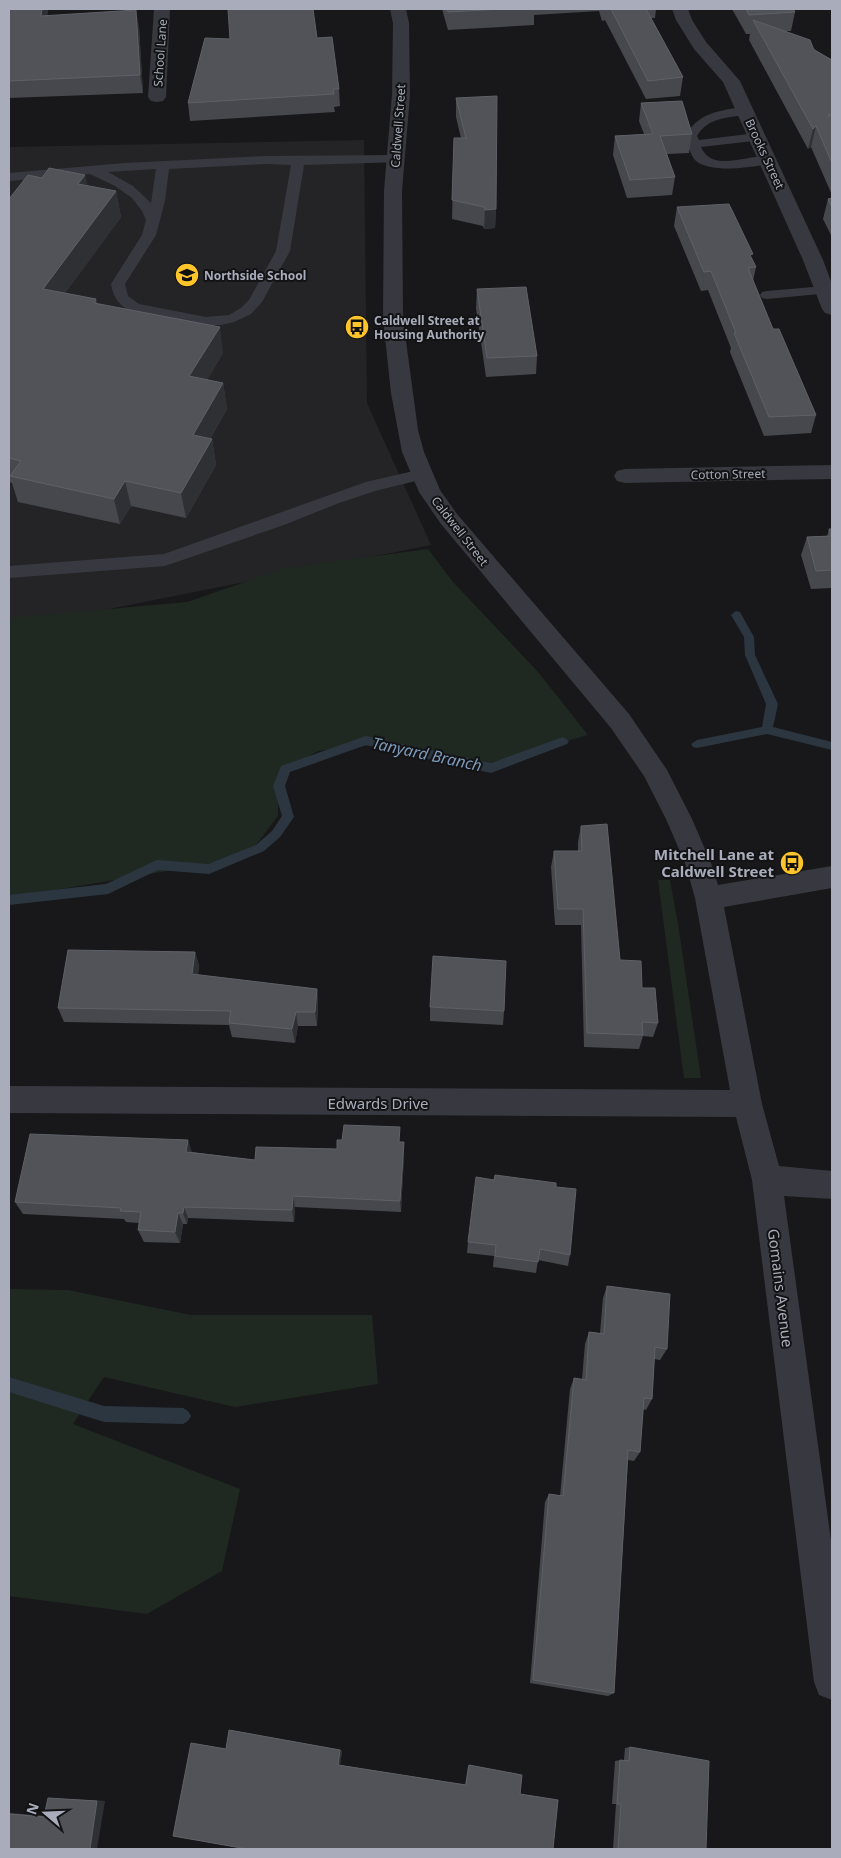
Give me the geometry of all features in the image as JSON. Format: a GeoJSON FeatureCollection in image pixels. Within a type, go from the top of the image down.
{"type":"FeatureCollection","features":[{"type":"Feature","properties":{"kind":"street","name":"School Lane"},"geometry":{"type":"LineString","coordinates":[[157,97],[162,9]]}},
{"type":"Feature","properties":{"kind":"street","name":"Caldwell Street"},"geometry":{"type":"LineString","coordinates":[[398,9],[401,22],[401,95],[394,191],[393,318],[407,430],[422,474],[430,492],[449,519],[620,721],[654,770],[679,819],[698,863],[709,898]]}},
{"type":"Feature","properties":{"kind":"street","name":"Brooks Street"},"geometry":{"type":"LineString","coordinates":[[680,9],[684,20],[700,45],[731,81],[768,160],[823,259],[825,290],[832,309]]}},
{"type":"Feature","properties":{"kind":"street","name":"Cotton Street"},"geometry":{"type":"LineString","coordinates":[[625,476],[832,472]]}},
{"type":"Feature","properties":{"kind":"street"},"geometry":{"type":"LineString","coordinates":[[709,898],[832,877]]}},
{"type":"Feature","properties":{"kind":"street","name":"Gomains Avenue"},"geometry":{"type":"LineString","coordinates":[[709,898],[747,1104],[767,1180],[832,1682]]}},
{"type":"Feature","properties":{"kind":"street","name":"Edwards Drive"},"geometry":{"type":"LineString","coordinates":[[9,1100],[747,1104]]}},
{"type":"Feature","properties":{"kind":"street"},"geometry":{"type":"LineString","coordinates":[[767,1180],[832,1185]]}},
{"type":"Feature","properties":{"kind":"lane"},"geometry":{"type":"LineString","coordinates":[[745,111],[725,112],[705,118],[695,128],[691,136],[700,157],[709,162],[725,164],[768,160]]}},
{"type":"Feature","properties":{"kind":"lane"},"geometry":{"type":"LineString","coordinates":[[694,144],[757,138]]}},
{"type":"Feature","properties":{"kind":"lane"},"geometry":{"type":"LineString","coordinates":[[9,177],[163,165],[266,160],[298,162],[396,159]]}},
{"type":"Feature","properties":{"kind":"lane"},"geometry":{"type":"LineString","coordinates":[[163,165],[158,201],[149,235],[118,284],[118,293],[124,302],[149,312],[206,321],[221,321],[234,318],[246,311],[255,302],[283,252],[298,162]]}},
{"type":"Feature","properties":{"kind":"lane"},"geometry":{"type":"LineString","coordinates":[[92,170],[110,178],[140,197],[148,207],[153,220]]}},
{"type":"Feature","properties":{"kind":"lane"},"geometry":{"type":"LineString","coordinates":[[767,295],[825,290]]}},
{"type":"Feature","properties":{"kind":"lane"},"geometry":{"type":"LineString","coordinates":[[9,572],[165,560],[278,521],[341,496],[372,486],[422,474]]}},
{"type":"Feature","properties":{"kind":"shaded area","name":"Northside School"},"geometry":{"type":"Polygon","coordinates":[[[364,140],[367,403],[431,545],[9,629],[9,147],[364,140]]]}},
{"type":"Feature","properties":{"kind":"shaded area"},"geometry":{"type":"Polygon","coordinates":[[[428,549],[453,582],[538,672],[588,735],[490,763],[392,743],[318,751],[278,773],[278,816],[255,846],[208,864],[14,897],[9,896],[9,618],[187,602],[286,568],[428,549]]]}},
{"type":"Feature","properties":{"kind":"shaded area"},"geometry":{"type":"Polygon","coordinates":[[[658,880],[670,880],[701,1078],[684,1078],[658,880]]]}},
{"type":"Feature","properties":{"kind":"shaded area"},"geometry":{"type":"Polygon","coordinates":[[[9,1289],[68,1290],[191,1315],[372,1315],[378,1384],[235,1407],[104,1377],[73,1424],[240,1489],[222,1571],[147,1614],[9,1596],[9,1289]]]}},
{"type":"Feature","properties":{"kind":"building"},"geometry":{"type":"Polygon","coordinates":[[[9,9],[42,9],[41,16],[136,10],[140,75],[9,81],[9,9]]]}},
{"type":"Feature","properties":{"kind":"building"},"geometry":{"type":"Polygon","coordinates":[[[228,9],[313,9],[317,38],[332,37],[339,89],[333,89],[334,94],[188,103],[205,38],[230,39],[228,9]]]}},
{"type":"Feature","properties":{"kind":"building"},"geometry":{"type":"Polygon","coordinates":[[[447,9],[502,9],[448,12],[447,9]]]}},
{"type":"Feature","properties":{"kind":"building"},"geometry":{"type":"Polygon","coordinates":[[[611,9],[646,9],[683,77],[648,81],[611,9]]]}},
{"type":"Feature","properties":{"kind":"building"},"geometry":{"type":"Polygon","coordinates":[[[746,9],[793,9],[795,12],[749,15],[746,9]]]}},
{"type":"Feature","properties":{"kind":"building"},"geometry":{"type":"Polygon","coordinates":[[[753,20],[810,40],[814,50],[832,60],[832,112],[828,116],[832,115],[832,163],[816,126],[813,129],[753,20]]]}},
{"type":"Feature","properties":{"kind":"building"},"geometry":{"type":"Polygon","coordinates":[[[497,96],[496,209],[485,210],[484,207],[452,200],[454,138],[466,138],[456,98],[497,96]]]}},
{"type":"Feature","properties":{"kind":"building"},"geometry":{"type":"Polygon","coordinates":[[[682,101],[692,134],[660,136],[675,177],[630,180],[615,136],[653,134],[641,103],[682,101]]]}},
{"type":"Feature","properties":{"kind":"building"},"geometry":{"type":"Polygon","coordinates":[[[49,168],[85,175],[78,184],[116,191],[43,289],[96,299],[94,303],[220,327],[189,376],[223,383],[193,435],[212,439],[181,493],[125,481],[114,499],[10,476],[21,461],[9,458],[9,199],[28,175],[42,178],[49,168]]]}},
{"type":"Feature","properties":{"kind":"building"},"geometry":{"type":"Polygon","coordinates":[[[832,198],[832,207],[828,199],[832,198]]]}},
{"type":"Feature","properties":{"kind":"building"},"geometry":{"type":"Polygon","coordinates":[[[729,204],[753,254],[750,255],[756,267],[748,268],[773,329],[779,329],[816,415],[769,417],[734,333],[736,333],[711,271],[704,272],[677,207],[729,204]]]}},
{"type":"Feature","properties":{"kind":"building"},"geometry":{"type":"Polygon","coordinates":[[[526,287],[537,356],[487,358],[477,289],[526,287]]]}},
{"type":"Feature","properties":{"kind":"building"},"geometry":{"type":"Polygon","coordinates":[[[829,529],[832,529],[832,570],[816,571],[807,537],[831,536],[829,529]]]}},
{"type":"Feature","properties":{"kind":"building"},"geometry":{"type":"Polygon","coordinates":[[[607,824],[620,960],[641,961],[642,988],[655,988],[658,1023],[642,1022],[643,1035],[587,1033],[583,909],[558,909],[554,851],[582,851],[581,826],[607,824]]]}},
{"type":"Feature","properties":{"kind":"building"},"geometry":{"type":"Polygon","coordinates":[[[68,950],[195,952],[192,974],[317,989],[315,1012],[296,1012],[292,1029],[229,1023],[231,1011],[58,1008],[68,950]]]}},
{"type":"Feature","properties":{"kind":"building"},"geometry":{"type":"Polygon","coordinates":[[[433,956],[506,961],[504,1011],[430,1007],[433,956]]]}},
{"type":"Feature","properties":{"kind":"building"},"geometry":{"type":"Polygon","coordinates":[[[344,1125],[400,1127],[399,1142],[404,1142],[400,1201],[293,1196],[292,1210],[184,1207],[183,1213],[178,1213],[175,1232],[138,1230],[141,1212],[120,1211],[121,1208],[15,1202],[30,1134],[188,1140],[186,1152],[255,1160],[256,1147],[337,1149],[337,1140],[342,1140],[344,1125]]]}},
{"type":"Feature","properties":{"kind":"building"},"geometry":{"type":"Polygon","coordinates":[[[495,1175],[556,1183],[556,1187],[576,1189],[570,1255],[540,1249],[538,1262],[495,1256],[496,1245],[468,1242],[476,1177],[494,1180],[495,1175]]]}},
{"type":"Feature","properties":{"kind":"building"},"geometry":{"type":"Polygon","coordinates":[[[607,1286],[670,1294],[667,1349],[655,1347],[652,1399],[644,1398],[640,1452],[628,1450],[614,1693],[533,1680],[549,1494],[563,1496],[574,1378],[586,1380],[589,1332],[604,1334],[607,1286]]]}},
{"type":"Feature","properties":{"kind":"building"},"geometry":{"type":"Polygon","coordinates":[[[229,1730],[340,1750],[338,1765],[466,1785],[469,1765],[522,1775],[520,1794],[558,1800],[553,1849],[247,1849],[173,1836],[191,1743],[226,1749],[229,1730]]]}},
{"type":"Feature","properties":{"kind":"building"},"geometry":{"type":"Polygon","coordinates":[[[630,1747],[709,1761],[706,1849],[618,1849],[621,1804],[617,1804],[620,1760],[629,1761],[630,1747]]]}},
{"type":"Feature","properties":{"kind":"building"},"geometry":{"type":"Polygon","coordinates":[[[48,1798],[97,1801],[90,1849],[9,1849],[9,1814],[44,1817],[48,1798]]]}},
{"type":"Feature","properties":{"kind":"waterway"},"geometry":{"type":"LineString","coordinates":[[736,615],[749,637],[750,655],[772,704],[767,730]]}},
{"type":"Feature","properties":{"kind":"waterway","name":"Tanyard Branch"},"geometry":{"type":"LineString","coordinates":[[697,744],[767,730]]}},
{"type":"Feature","properties":{"kind":"waterway","name":"Tanyard Branch"},"geometry":{"type":"LineString","coordinates":[[767,730],[832,746]]}},
{"type":"Feature","properties":{"kind":"waterway","name":"Tanyard Branch"},"geometry":{"type":"LineString","coordinates":[[9,900],[108,889],[157,865],[209,869],[260,848],[276,834],[288,817],[279,786],[285,769],[366,740],[491,768],[563,741]]}},
{"type":"Feature","properties":{"kind":"waterway"},"geometry":{"type":"LineString","coordinates":[[9,1385],[104,1414],[183,1416]]}},
{"type":"Feature","properties":{"kind":"place","name":"Northside School"},"geometry":{"type":"Point","coordinates":[187,275]}},
{"type":"Feature","properties":{"kind":"place","name":"Caldwell Street at Housing Authority"},"geometry":{"type":"Point","coordinates":[357,327]}},
{"type":"Feature","properties":{"kind":"place","name":"Mitchell Lane at Caldwell Street"},"geometry":{"type":"Point","coordinates":[792,863]}}]}
